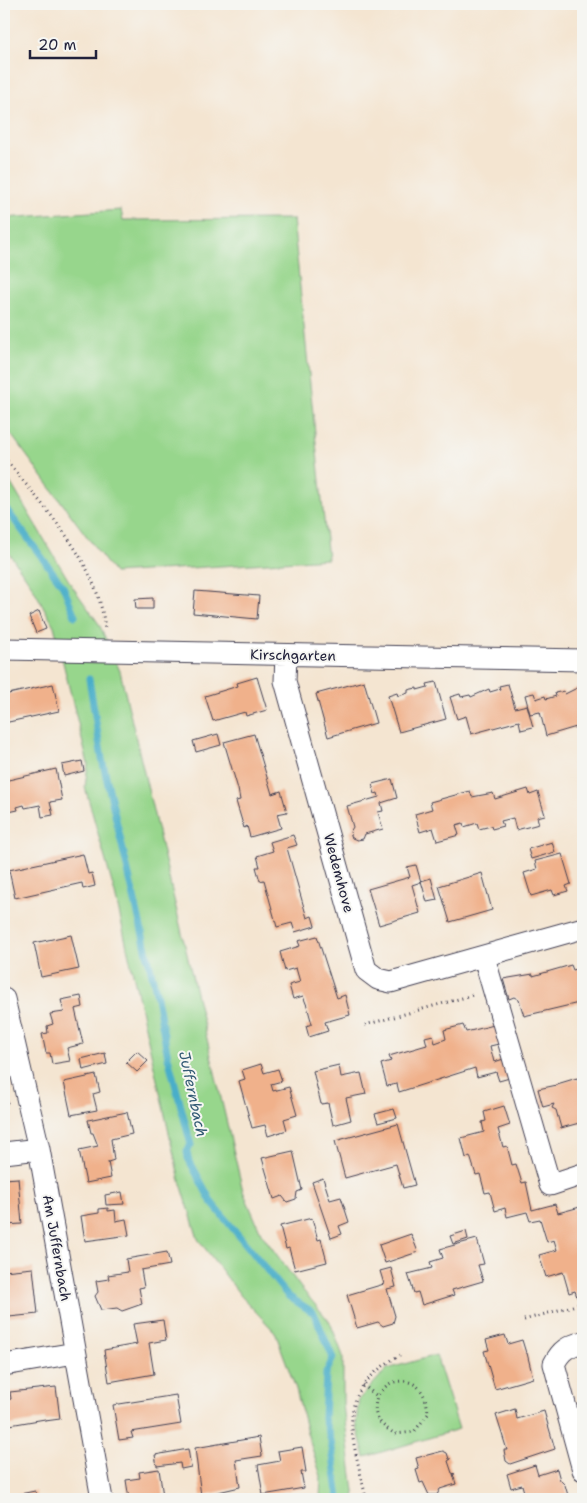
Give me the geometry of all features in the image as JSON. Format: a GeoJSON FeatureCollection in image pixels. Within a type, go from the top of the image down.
{"type":"FeatureCollection","features":[{"type":"Feature","properties":{"kind":"street","name":"Kirschgarten"},"geometry":{"type":"LineString","coordinates":[[4,649],[583,660]]}},
{"type":"Feature","properties":{"kind":"street","name":"Wedemhove"},"geometry":{"type":"LineString","coordinates":[[286,655],[285,681],[366,970],[378,979],[391,982],[583,928]]}},
{"type":"Feature","properties":{"kind":"street"},"geometry":{"type":"LineString","coordinates":[[484,957],[550,1185],[583,1174]]}},
{"type":"Feature","properties":{"kind":"street","name":"Am Juffernbach"},"geometry":{"type":"LineString","coordinates":[[4,999],[39,1150],[102,1499]]}},
{"type":"Feature","properties":{"kind":"street"},"geometry":{"type":"LineString","coordinates":[[4,1153],[39,1150]]}},
{"type":"Feature","properties":{"kind":"street"},"geometry":{"type":"LineString","coordinates":[[583,1342],[567,1347],[559,1354],[554,1364],[583,1470]]}},
{"type":"Feature","properties":{"kind":"street"},"geometry":{"type":"LineString","coordinates":[[4,1365],[75,1353]]}},
{"type":"Feature","properties":{"kind":"path"},"geometry":{"type":"LineString","coordinates":[[4,457],[80,555],[103,612],[106,651]]}},
{"type":"Feature","properties":{"kind":"path"},"geometry":{"type":"LineString","coordinates":[[365,1025],[493,990]]}},
{"type":"Feature","properties":{"kind":"path"},"geometry":{"type":"LineString","coordinates":[[524,1320],[583,1303]]}},
{"type":"Feature","properties":{"kind":"path"},"geometry":{"type":"LineString","coordinates":[[366,1499],[351,1424],[355,1398],[363,1385],[382,1366],[400,1355]]}},
{"type":"Feature","properties":{"kind":"path"},"geometry":{"type":"LineString","coordinates":[[406,1381],[418,1386],[427,1400],[428,1414],[414,1432],[396,1434],[380,1425],[374,1408],[377,1396],[390,1383],[406,1381]]}},
{"type":"Feature","properties":{"kind":"path"},"geometry":{"type":"LineString","coordinates":[[363,1385],[377,1396]]}},
{"type":"Feature","properties":{"kind":"green space"},"geometry":{"type":"Polygon","coordinates":[[[121,210],[123,220],[293,219],[328,559],[114,573],[4,425],[4,218],[121,210]]]}},
{"type":"Feature","properties":{"kind":"green space"},"geometry":{"type":"Polygon","coordinates":[[[4,472],[72,586],[99,624],[120,671],[243,1191],[261,1233],[301,1288],[330,1322],[343,1356],[343,1405],[355,1499],[320,1499],[321,1476],[307,1433],[296,1389],[275,1332],[241,1296],[198,1239],[179,1177],[115,894],[85,787],[88,764],[54,626],[32,586],[4,546],[4,472]]]}},
{"type":"Feature","properties":{"kind":"green space"},"geometry":{"type":"Polygon","coordinates":[[[436,1355],[459,1429],[365,1457],[356,1423],[359,1399],[387,1369],[436,1355]]]}},
{"type":"Feature","properties":{"kind":"building"},"geometry":{"type":"Polygon","coordinates":[[[195,591],[259,596],[257,619],[193,613],[195,591]]]}},
{"type":"Feature","properties":{"kind":"building"},"geometry":{"type":"Polygon","coordinates":[[[153,598],[153,609],[136,609],[135,599],[153,598]]]}},
{"type":"Feature","properties":{"kind":"building"},"geometry":{"type":"Polygon","coordinates":[[[39,611],[46,629],[36,633],[29,616],[39,611]]]}},
{"type":"Feature","properties":{"kind":"building"},"geometry":{"type":"Polygon","coordinates":[[[257,677],[267,710],[246,716],[245,712],[213,721],[205,696],[238,686],[237,683],[257,677]]]}},
{"type":"Feature","properties":{"kind":"building"},"geometry":{"type":"Polygon","coordinates":[[[364,681],[376,723],[328,737],[316,694],[364,681]]]}},
{"type":"Feature","properties":{"kind":"building"},"geometry":{"type":"Polygon","coordinates":[[[436,682],[446,719],[399,732],[388,696],[397,693],[398,696],[408,693],[408,690],[428,687],[427,684],[436,682]]]}},
{"type":"Feature","properties":{"kind":"building"},"geometry":{"type":"Polygon","coordinates":[[[53,684],[59,711],[4,723],[4,695],[53,684]]]}},
{"type":"Feature","properties":{"kind":"building"},"geometry":{"type":"Polygon","coordinates":[[[508,684],[515,708],[527,705],[533,727],[521,730],[519,721],[471,734],[466,716],[457,719],[450,697],[460,694],[461,697],[470,695],[471,697],[489,689],[490,692],[500,689],[499,686],[508,684]]]}},
{"type":"Feature","properties":{"kind":"building"},"geometry":{"type":"Polygon","coordinates":[[[583,685],[583,725],[546,736],[540,712],[530,714],[525,695],[534,693],[536,699],[545,696],[546,699],[556,696],[555,693],[564,691],[565,694],[583,685]]]}},
{"type":"Feature","properties":{"kind":"building"},"geometry":{"type":"Polygon","coordinates":[[[218,734],[221,745],[196,752],[193,741],[218,734]]]}},
{"type":"Feature","properties":{"kind":"building"},"geometry":{"type":"Polygon","coordinates":[[[254,734],[272,794],[281,791],[287,812],[277,814],[281,828],[250,837],[247,826],[244,828],[236,801],[240,800],[238,789],[224,742],[254,734]]]}},
{"type":"Feature","properties":{"kind":"building"},"geometry":{"type":"Polygon","coordinates":[[[82,761],[84,771],[64,776],[62,765],[82,761]]]}},
{"type":"Feature","properties":{"kind":"building"},"geometry":{"type":"Polygon","coordinates":[[[56,769],[62,800],[50,802],[53,815],[42,817],[40,805],[25,808],[24,805],[17,807],[18,810],[4,813],[4,781],[56,769]]]}},
{"type":"Feature","properties":{"kind":"building"},"geometry":{"type":"Polygon","coordinates":[[[392,779],[397,798],[381,803],[383,811],[378,812],[383,829],[365,834],[363,839],[357,840],[352,838],[350,832],[353,827],[347,806],[379,797],[378,793],[375,794],[372,784],[392,779]]]}},
{"type":"Feature","properties":{"kind":"building"},"geometry":{"type":"Polygon","coordinates":[[[528,789],[530,795],[538,792],[545,815],[537,817],[539,824],[516,830],[513,818],[501,821],[503,826],[492,829],[491,826],[479,829],[477,823],[464,827],[463,823],[456,825],[459,835],[437,841],[433,828],[420,832],[415,814],[432,809],[430,802],[470,791],[472,797],[493,793],[495,799],[528,789]]]}},
{"type":"Feature","properties":{"kind":"building"},"geometry":{"type":"Polygon","coordinates":[[[293,835],[297,845],[287,848],[307,918],[312,916],[315,926],[295,932],[292,923],[277,927],[264,880],[260,881],[256,867],[260,867],[257,856],[273,851],[270,842],[293,835]]]}},
{"type":"Feature","properties":{"kind":"building"},"geometry":{"type":"Polygon","coordinates":[[[552,842],[555,852],[531,859],[528,849],[552,842]]]}},
{"type":"Feature","properties":{"kind":"building"},"geometry":{"type":"Polygon","coordinates":[[[83,854],[88,874],[92,873],[95,886],[83,889],[82,883],[15,898],[9,870],[83,854]]]}},
{"type":"Feature","properties":{"kind":"building"},"geometry":{"type":"Polygon","coordinates":[[[562,854],[571,884],[566,886],[568,891],[554,895],[552,890],[531,896],[524,873],[537,869],[535,861],[562,854]]]}},
{"type":"Feature","properties":{"kind":"building"},"geometry":{"type":"Polygon","coordinates":[[[416,865],[421,882],[412,885],[420,913],[379,925],[368,889],[410,877],[407,867],[416,865]]]}},
{"type":"Feature","properties":{"kind":"building"},"geometry":{"type":"Polygon","coordinates":[[[482,873],[492,910],[450,922],[439,886],[482,873]]]}},
{"type":"Feature","properties":{"kind":"building"},"geometry":{"type":"Polygon","coordinates":[[[431,878],[437,900],[427,902],[421,881],[431,878]]]}},
{"type":"Feature","properties":{"kind":"building"},"geometry":{"type":"Polygon","coordinates":[[[71,935],[79,969],[41,977],[34,943],[71,935]]]}},
{"type":"Feature","properties":{"kind":"building"},"geometry":{"type":"Polygon","coordinates":[[[317,936],[337,998],[345,995],[350,1015],[325,1022],[328,1031],[309,1037],[306,1026],[312,1024],[307,1006],[303,996],[293,999],[289,985],[300,982],[296,968],[285,971],[280,952],[300,946],[298,941],[317,936]]]}},
{"type":"Feature","properties":{"kind":"building"},"geometry":{"type":"Polygon","coordinates":[[[571,965],[573,970],[583,967],[583,1002],[524,1016],[519,1000],[514,997],[509,999],[503,979],[533,974],[533,976],[571,965]]]}},
{"type":"Feature","properties":{"kind":"building"},"geometry":{"type":"Polygon","coordinates":[[[81,996],[83,1007],[75,1009],[83,1044],[67,1048],[70,1061],[52,1064],[50,1053],[46,1053],[42,1034],[48,1033],[47,1026],[53,1024],[50,1014],[64,1012],[61,1000],[81,996]]]}},
{"type":"Feature","properties":{"kind":"building"},"geometry":{"type":"Polygon","coordinates":[[[498,1024],[503,1043],[490,1046],[494,1062],[507,1058],[513,1077],[499,1081],[496,1072],[477,1077],[475,1068],[399,1092],[397,1084],[387,1086],[381,1064],[391,1061],[389,1056],[427,1045],[425,1037],[433,1035],[435,1043],[446,1039],[444,1030],[463,1025],[466,1032],[498,1024]]]}},
{"type":"Feature","properties":{"kind":"building"},"geometry":{"type":"Polygon","coordinates":[[[137,1051],[148,1061],[137,1072],[126,1062],[137,1051]]]}},
{"type":"Feature","properties":{"kind":"building"},"geometry":{"type":"Polygon","coordinates":[[[105,1053],[107,1064],[83,1070],[81,1059],[105,1053]]]}},
{"type":"Feature","properties":{"kind":"building"},"geometry":{"type":"Polygon","coordinates":[[[261,1064],[264,1073],[278,1069],[282,1081],[271,1084],[273,1091],[289,1087],[297,1115],[284,1119],[287,1130],[268,1136],[265,1125],[252,1128],[239,1081],[245,1079],[242,1070],[261,1064]]]}},
{"type":"Feature","properties":{"kind":"building"},"geometry":{"type":"Polygon","coordinates":[[[339,1065],[341,1077],[361,1073],[366,1094],[346,1098],[351,1120],[333,1125],[328,1103],[321,1104],[313,1071],[339,1065]]]}},
{"type":"Feature","properties":{"kind":"building"},"geometry":{"type":"Polygon","coordinates":[[[96,1075],[100,1092],[93,1094],[97,1110],[71,1115],[64,1082],[96,1075]]]}},
{"type":"Feature","properties":{"kind":"building"},"geometry":{"type":"Polygon","coordinates":[[[577,1078],[577,1080],[583,1078],[583,1122],[561,1128],[556,1110],[552,1108],[554,1104],[543,1107],[538,1089],[577,1078]]]}},
{"type":"Feature","properties":{"kind":"building"},"geometry":{"type":"Polygon","coordinates":[[[5,1088],[8,1103],[4,1103],[5,1088]]]}},
{"type":"Feature","properties":{"kind":"building"},"geometry":{"type":"Polygon","coordinates":[[[504,1106],[510,1125],[498,1129],[503,1147],[507,1146],[512,1165],[516,1164],[522,1183],[526,1182],[532,1210],[555,1204],[558,1213],[580,1207],[583,1219],[583,1232],[579,1233],[583,1242],[583,1299],[578,1300],[575,1291],[569,1293],[563,1272],[546,1277],[539,1255],[557,1250],[554,1240],[547,1242],[540,1219],[530,1221],[527,1212],[507,1217],[505,1208],[495,1211],[490,1192],[485,1193],[480,1174],[476,1175],[470,1156],[466,1158],[461,1138],[484,1132],[482,1122],[486,1121],[484,1112],[504,1106]]]}},
{"type":"Feature","properties":{"kind":"building"},"geometry":{"type":"Polygon","coordinates":[[[394,1109],[397,1118],[378,1123],[375,1114],[394,1109]]]}},
{"type":"Feature","properties":{"kind":"building"},"geometry":{"type":"Polygon","coordinates":[[[127,1112],[132,1134],[111,1139],[114,1160],[108,1162],[111,1178],[86,1183],[79,1150],[98,1146],[93,1133],[91,1133],[88,1120],[127,1112]]]}},
{"type":"Feature","properties":{"kind":"building"},"geometry":{"type":"Polygon","coordinates":[[[398,1124],[415,1185],[403,1188],[396,1164],[345,1178],[335,1141],[398,1124]]]}},
{"type":"Feature","properties":{"kind":"building"},"geometry":{"type":"Polygon","coordinates":[[[293,1151],[302,1190],[297,1192],[296,1199],[287,1202],[282,1196],[274,1199],[262,1158],[293,1151]]]}},
{"type":"Feature","properties":{"kind":"building"},"geometry":{"type":"Polygon","coordinates":[[[18,1178],[22,1224],[4,1225],[4,1179],[18,1178]]]}},
{"type":"Feature","properties":{"kind":"building"},"geometry":{"type":"Polygon","coordinates":[[[323,1178],[330,1200],[341,1197],[349,1222],[339,1226],[342,1234],[331,1238],[312,1182],[323,1178]]]}},
{"type":"Feature","properties":{"kind":"building"},"geometry":{"type":"Polygon","coordinates":[[[122,1192],[124,1204],[106,1205],[105,1195],[122,1192]]]}},
{"type":"Feature","properties":{"kind":"building"},"geometry":{"type":"Polygon","coordinates":[[[108,1208],[108,1211],[115,1210],[116,1221],[126,1219],[129,1235],[85,1241],[81,1216],[99,1213],[99,1209],[108,1208]]]}},
{"type":"Feature","properties":{"kind":"building"},"geometry":{"type":"Polygon","coordinates":[[[312,1218],[318,1240],[321,1239],[327,1262],[295,1270],[289,1248],[286,1249],[280,1226],[312,1218]]]}},
{"type":"Feature","properties":{"kind":"building"},"geometry":{"type":"Polygon","coordinates":[[[466,1231],[468,1239],[453,1244],[450,1236],[466,1231]]]}},
{"type":"Feature","properties":{"kind":"building"},"geometry":{"type":"Polygon","coordinates":[[[411,1234],[418,1252],[385,1263],[379,1245],[411,1234]]]}},
{"type":"Feature","properties":{"kind":"building"},"geometry":{"type":"Polygon","coordinates":[[[477,1239],[484,1264],[478,1265],[483,1281],[452,1290],[454,1295],[422,1305],[418,1292],[414,1293],[408,1274],[432,1268],[430,1262],[443,1258],[440,1249],[477,1239]]]}},
{"type":"Feature","properties":{"kind":"building"},"geometry":{"type":"Polygon","coordinates":[[[167,1252],[170,1265],[141,1270],[144,1287],[139,1288],[142,1304],[122,1311],[117,1308],[101,1310],[95,1296],[98,1292],[96,1281],[109,1279],[108,1275],[128,1272],[126,1259],[167,1252]]]}},
{"type":"Feature","properties":{"kind":"building"},"geometry":{"type":"Polygon","coordinates":[[[33,1268],[38,1314],[9,1317],[4,1271],[33,1268]]]}},
{"type":"Feature","properties":{"kind":"building"},"geometry":{"type":"Polygon","coordinates":[[[391,1268],[396,1287],[387,1289],[395,1316],[393,1323],[383,1326],[378,1322],[357,1328],[347,1295],[384,1284],[380,1271],[391,1268]]]}},
{"type":"Feature","properties":{"kind":"building"},"geometry":{"type":"Polygon","coordinates":[[[163,1320],[166,1340],[149,1343],[154,1374],[109,1382],[104,1350],[137,1344],[133,1324],[163,1320]]]}},
{"type":"Feature","properties":{"kind":"building"},"geometry":{"type":"Polygon","coordinates":[[[505,1335],[508,1344],[522,1340],[533,1378],[495,1389],[484,1351],[489,1350],[486,1340],[505,1335]]]}},
{"type":"Feature","properties":{"kind":"building"},"geometry":{"type":"Polygon","coordinates":[[[56,1387],[60,1419],[45,1421],[45,1419],[4,1426],[4,1401],[11,1399],[10,1392],[56,1387]]]}},
{"type":"Feature","properties":{"kind":"building"},"geometry":{"type":"Polygon","coordinates":[[[176,1395],[181,1424],[131,1432],[133,1438],[119,1440],[113,1405],[176,1395]]]}},
{"type":"Feature","properties":{"kind":"building"},"geometry":{"type":"Polygon","coordinates":[[[515,1409],[517,1419],[544,1411],[555,1449],[510,1464],[506,1461],[504,1450],[507,1450],[496,1415],[515,1409]]]}},
{"type":"Feature","properties":{"kind":"building"},"geometry":{"type":"Polygon","coordinates":[[[259,1437],[262,1456],[236,1460],[240,1487],[201,1496],[195,1448],[259,1437]]]}},
{"type":"Feature","properties":{"kind":"building"},"geometry":{"type":"Polygon","coordinates":[[[302,1447],[306,1472],[301,1472],[304,1488],[263,1495],[258,1465],[280,1461],[278,1451],[302,1447]]]}},
{"type":"Feature","properties":{"kind":"building"},"geometry":{"type":"Polygon","coordinates":[[[188,1449],[191,1467],[181,1469],[180,1463],[157,1466],[155,1455],[188,1449]]]}},
{"type":"Feature","properties":{"kind":"building"},"geometry":{"type":"Polygon","coordinates":[[[443,1451],[451,1459],[448,1461],[452,1473],[455,1474],[453,1474],[456,1484],[440,1489],[437,1495],[429,1495],[423,1482],[420,1483],[416,1470],[419,1469],[416,1458],[443,1451]]]}},
{"type":"Feature","properties":{"kind":"building"},"geometry":{"type":"Polygon","coordinates":[[[535,1465],[538,1475],[557,1469],[569,1499],[526,1499],[522,1485],[511,1488],[507,1474],[535,1465]]]}},
{"type":"Feature","properties":{"kind":"building"},"geometry":{"type":"Polygon","coordinates":[[[159,1469],[163,1496],[129,1499],[126,1480],[140,1478],[139,1472],[159,1469]]]}},
{"type":"Feature","properties":{"kind":"building"},"geometry":{"type":"Polygon","coordinates":[[[35,1491],[37,1499],[16,1499],[15,1495],[35,1491]]]}},
{"type":"Feature","properties":{"kind":"waterway","name":"Juffernbach"},"geometry":{"type":"LineString","coordinates":[[4,506],[63,586],[75,616]]}},
{"type":"Feature","properties":{"kind":"waterway","name":"Juffernbach"},"geometry":{"type":"LineString","coordinates":[[89,679],[102,759],[156,992],[168,1057],[191,1145],[187,1151],[188,1158],[212,1203],[288,1296],[314,1313],[333,1358],[326,1373],[324,1419],[331,1441],[339,1499]]}}]}
